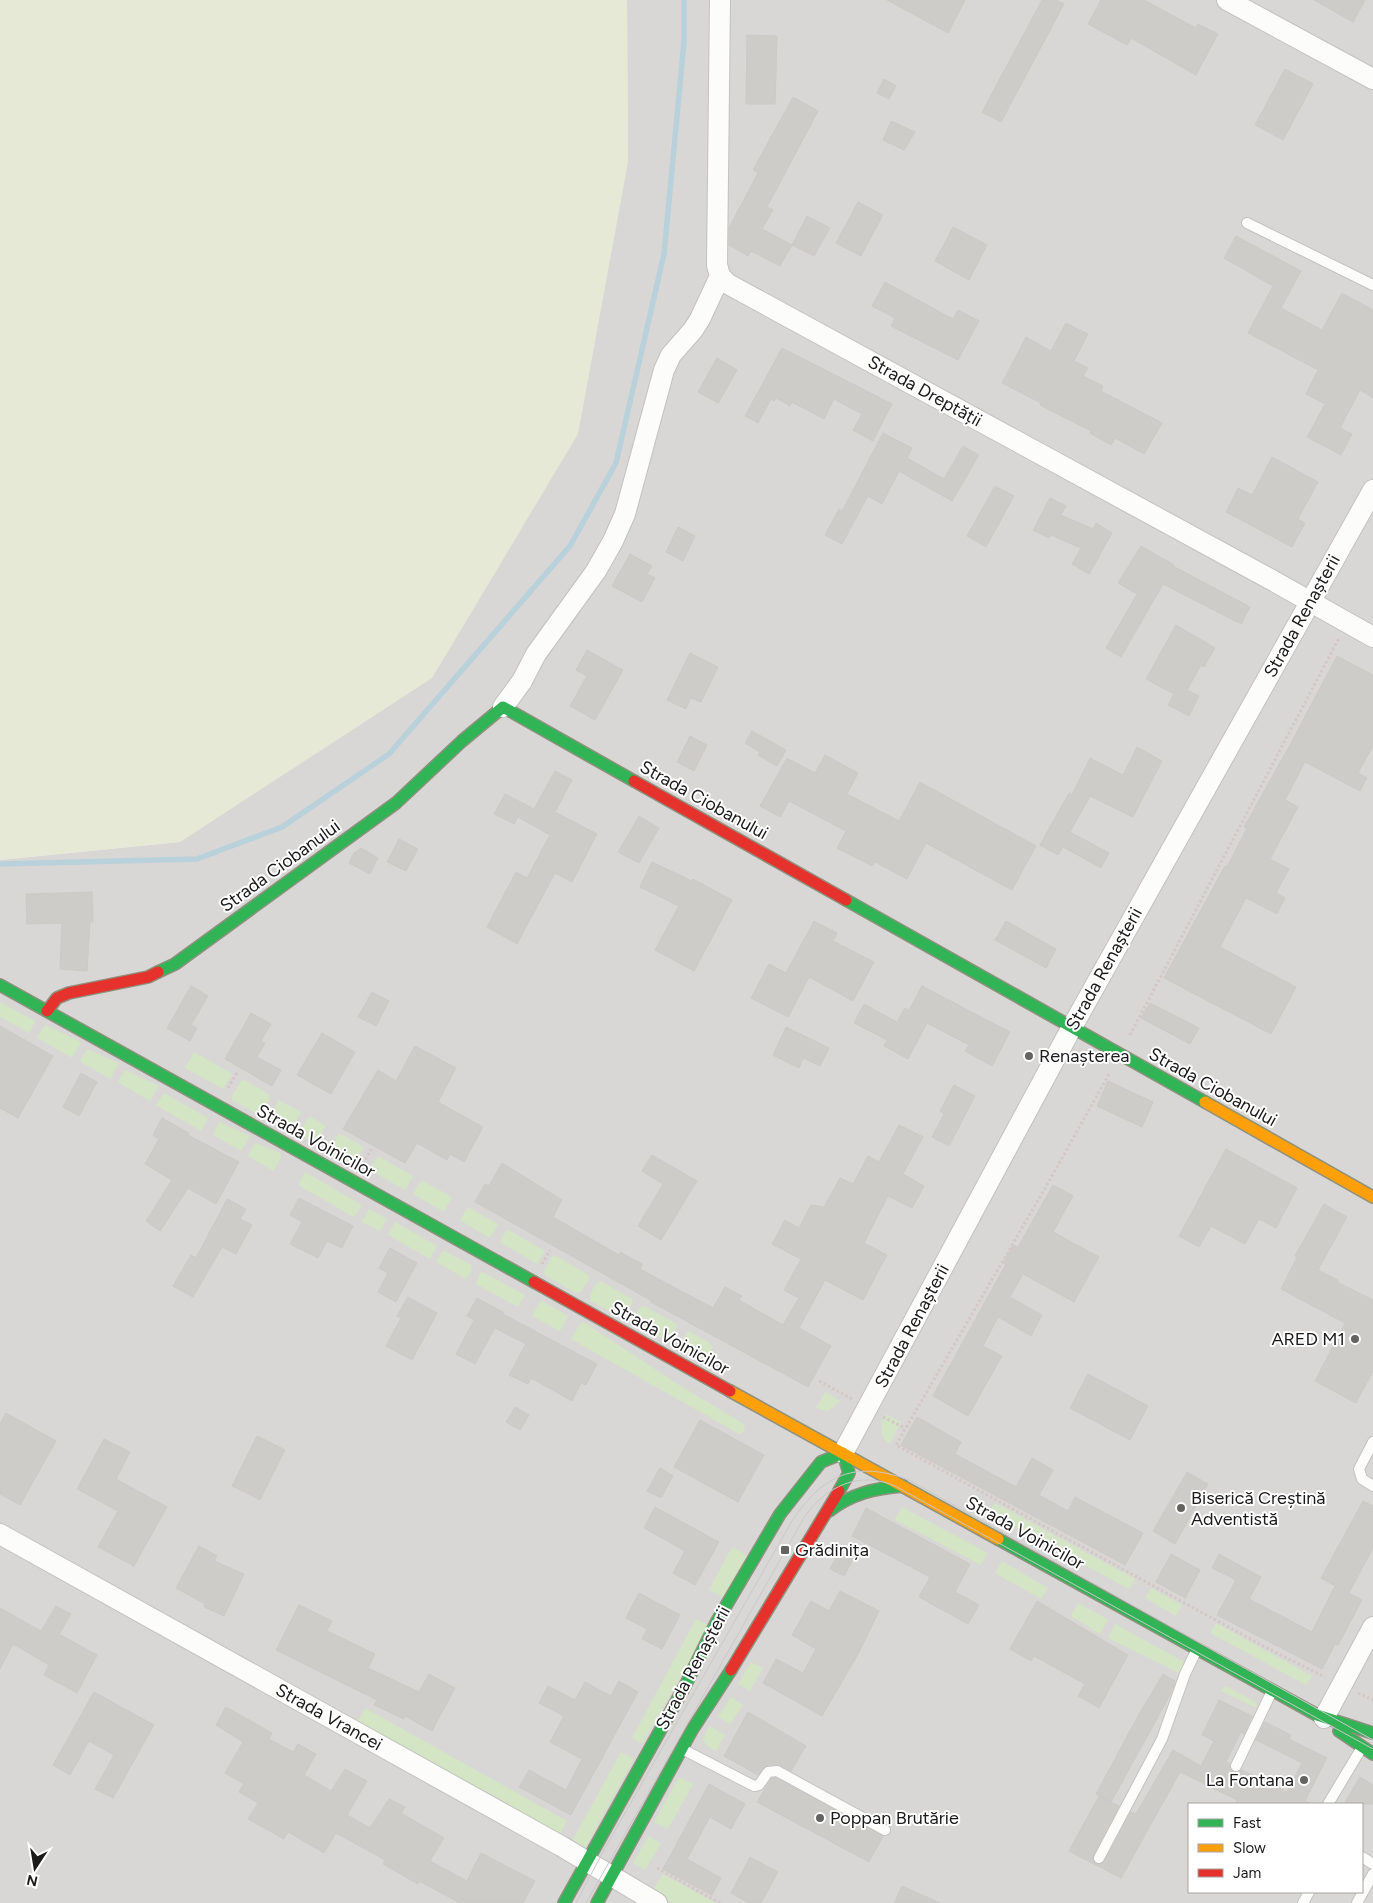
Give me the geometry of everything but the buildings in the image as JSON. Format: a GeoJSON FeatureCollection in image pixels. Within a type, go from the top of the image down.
{"type":"FeatureCollection","features":[{"type":"Feature","properties":{"kind":"street"},"geometry":{"type":"LineString","coordinates":[[503,707],[522,681],[536,654],[596,571],[613,541],[625,514],[664,370],[672,355],[700,319],[720,276],[717,265],[720,0]]}},
{"type":"Feature","properties":{"kind":"street"},"geometry":{"type":"LineString","coordinates":[[1226,0],[1373,79]]}},
{"type":"Feature","properties":{"kind":"street","name":"Strada Dreptății"},"geometry":{"type":"LineString","coordinates":[[720,276],[728,284],[1309,601],[1373,638]]}},
{"type":"Feature","properties":{"kind":"street","name":"Strada Renașterii"},"geometry":{"type":"LineString","coordinates":[[597,1903],[611,1876],[670,1742],[685,1686],[717,1621],[790,1500],[821,1462],[843,1453],[1072,1027],[1309,601],[1373,490]]}},
{"type":"Feature","properties":{"kind":"street","name":"Strada Ciobanului"},"geometry":{"type":"LineString","coordinates":[[47,1011],[57,998],[68,992],[119,984],[148,977],[175,964],[396,802],[462,741],[503,707],[1373,1197]]}},
{"type":"Feature","properties":{"kind":"street","name":"Strada Voinicilor"},"geometry":{"type":"LineString","coordinates":[[0,985],[794,1427],[1324,1718],[1350,1740],[1373,1754]]}},
{"type":"Feature","properties":{"kind":"street"},"geometry":{"type":"LineString","coordinates":[[794,1427],[801,1442]]}},
{"type":"Feature","properties":{"kind":"street","name":"Strada Renașterii"},"geometry":{"type":"LineString","coordinates":[[564,1903],[586,1862],[670,1742],[692,1730],[747,1646],[849,1473],[843,1453]]}},
{"type":"Feature","properties":{"kind":"street"},"geometry":{"type":"LineString","coordinates":[[790,1500],[802,1468]]}},
{"type":"Feature","properties":{"kind":"street"},"geometry":{"type":"LineString","coordinates":[[820,1522],[839,1503],[854,1494],[872,1489],[902,1486]]}},
{"type":"Feature","properties":{"kind":"street","name":"Strada Vrancei"},"geometry":{"type":"LineString","coordinates":[[0,1534],[657,1903]]}},
{"type":"Feature","properties":{"kind":"street"},"geometry":{"type":"LineString","coordinates":[[1324,1718],[1373,1627]]}},
{"type":"Feature","properties":{"kind":"street","name":"Strada Voinicilor"},"geometry":{"type":"LineString","coordinates":[[1324,1718],[1373,1733]]}},
{"type":"Feature","properties":{"kind":"lane"},"geometry":{"type":"LineString","coordinates":[[1247,223],[1373,285]]}},
{"type":"Feature","properties":{"kind":"lane"},"geometry":{"type":"LineString","coordinates":[[1373,1442],[1360,1469],[1362,1479],[1373,1486]]}},
{"type":"Feature","properties":{"kind":"lane"},"geometry":{"type":"LineString","coordinates":[[1100,1858],[1162,1739],[1185,1674],[1198,1648]]}},
{"type":"Feature","properties":{"kind":"lane"},"geometry":{"type":"LineString","coordinates":[[1236,1766],[1273,1690]]}},
{"type":"Feature","properties":{"kind":"lane"},"geometry":{"type":"LineString","coordinates":[[670,1742],[754,1786],[760,1785],[768,1772],[777,1771],[886,1830]]}},
{"type":"Feature","properties":{"kind":"lane"},"geometry":{"type":"LineString","coordinates":[[1329,1803],[1362,1748]]}},
{"type":"Feature","properties":{"kind":"lane"},"geometry":{"type":"LineString","coordinates":[[1363,1892],[1373,1874]]}},
{"type":"Feature","properties":{"kind":"path"},"geometry":{"type":"LineString","coordinates":[[224,1094],[237,1073]]}},
{"type":"Feature","properties":{"kind":"path"},"geometry":{"type":"LineString","coordinates":[[360,1169],[371,1149]]}},
{"type":"Feature","properties":{"kind":"path"},"geometry":{"type":"LineString","coordinates":[[920,1458],[1265,1647],[1373,1700]]}},
{"type":"Feature","properties":{"kind":"path"},"geometry":{"type":"LineString","coordinates":[[657,1868],[720,1903]]}},
{"type":"Feature","properties":{"kind":"shaded area"},"geometry":{"type":"Polygon","coordinates":[[[627,0],[1373,0],[1373,1903],[0,1903],[0,860],[180,842],[628,162],[627,0]]]}},
{"type":"Feature","properties":{"kind":"green space"},"geometry":{"type":"Polygon","coordinates":[[[0,0],[627,0],[628,162],[578,434],[432,678],[180,842],[0,860],[0,0]]]}},
{"type":"Feature","properties":{"kind":"green space"},"geometry":{"type":"Polygon","coordinates":[[[0,1002],[35,1021],[29,1033],[0,1017],[0,1002]]]}},
{"type":"Feature","properties":{"kind":"green space"},"geometry":{"type":"Polygon","coordinates":[[[45,1025],[81,1042],[72,1058],[37,1038],[45,1025]]]}},
{"type":"Feature","properties":{"kind":"green space"},"geometry":{"type":"Polygon","coordinates":[[[87,1049],[119,1063],[110,1079],[81,1062],[87,1049]]]}},
{"type":"Feature","properties":{"kind":"green space"},"geometry":{"type":"Polygon","coordinates":[[[194,1052],[232,1074],[223,1089],[185,1068],[194,1052]]]}},
{"type":"Feature","properties":{"kind":"green space"},"geometry":{"type":"Polygon","coordinates":[[[125,1070],[159,1086],[150,1101],[119,1083],[125,1070]]]}},
{"type":"Feature","properties":{"kind":"green space"},"geometry":{"type":"Polygon","coordinates":[[[245,1080],[269,1094],[270,1098],[261,1113],[257,1114],[232,1100],[232,1096],[241,1081],[245,1080]]]}},
{"type":"Feature","properties":{"kind":"green space"},"geometry":{"type":"Polygon","coordinates":[[[164,1093],[208,1118],[201,1131],[156,1105],[164,1093]]]}},
{"type":"Feature","properties":{"kind":"green space"},"geometry":{"type":"Polygon","coordinates":[[[279,1100],[301,1112],[289,1132],[267,1120],[279,1100]]]}},
{"type":"Feature","properties":{"kind":"green space"},"geometry":{"type":"Polygon","coordinates":[[[309,1116],[326,1126],[316,1143],[299,1134],[309,1116]]]}},
{"type":"Feature","properties":{"kind":"green space"},"geometry":{"type":"Polygon","coordinates":[[[219,1122],[250,1136],[241,1151],[213,1135],[219,1122]]]}},
{"type":"Feature","properties":{"kind":"green space"},"geometry":{"type":"Polygon","coordinates":[[[339,1133],[364,1147],[354,1165],[329,1151],[339,1133]]]}},
{"type":"Feature","properties":{"kind":"green space"},"geometry":{"type":"Polygon","coordinates":[[[255,1143],[280,1153],[281,1158],[273,1171],[248,1156],[255,1143]]]}},
{"type":"Feature","properties":{"kind":"green space"},"geometry":{"type":"Polygon","coordinates":[[[378,1156],[413,1176],[405,1190],[370,1170],[378,1156]]]}},
{"type":"Feature","properties":{"kind":"green space"},"geometry":{"type":"Polygon","coordinates":[[[305,1172],[362,1205],[354,1217],[298,1185],[305,1172]]]}},
{"type":"Feature","properties":{"kind":"green space"},"geometry":{"type":"Polygon","coordinates":[[[421,1180],[452,1197],[444,1212],[413,1194],[421,1180]]]}},
{"type":"Feature","properties":{"kind":"green space"},"geometry":{"type":"Polygon","coordinates":[[[468,1207],[498,1224],[490,1238],[460,1220],[468,1207]]]}},
{"type":"Feature","properties":{"kind":"green space"},"geometry":{"type":"Polygon","coordinates":[[[369,1209],[387,1219],[380,1231],[362,1222],[369,1209]]]}},
{"type":"Feature","properties":{"kind":"green space"},"geometry":{"type":"Polygon","coordinates":[[[395,1222],[437,1246],[430,1259],[388,1235],[395,1222]]]}},
{"type":"Feature","properties":{"kind":"green space"},"geometry":{"type":"Polygon","coordinates":[[[507,1229],[545,1251],[537,1264],[500,1242],[507,1229]]]}},
{"type":"Feature","properties":{"kind":"green space"},"geometry":{"type":"Polygon","coordinates":[[[445,1251],[471,1265],[472,1270],[466,1279],[436,1262],[442,1252],[445,1251]]]}},
{"type":"Feature","properties":{"kind":"green space"},"geometry":{"type":"Polygon","coordinates":[[[556,1256],[587,1274],[590,1278],[581,1292],[576,1293],[546,1276],[544,1272],[551,1257],[556,1256]]]}},
{"type":"Feature","properties":{"kind":"green space"},"geometry":{"type":"Polygon","coordinates":[[[483,1272],[525,1295],[518,1307],[476,1284],[480,1273],[483,1272]]]}},
{"type":"Feature","properties":{"kind":"green space"},"geometry":{"type":"Polygon","coordinates":[[[600,1281],[632,1299],[633,1302],[625,1316],[620,1317],[590,1301],[596,1284],[600,1281]]]}},
{"type":"Feature","properties":{"kind":"green space"},"geometry":{"type":"Polygon","coordinates":[[[541,1300],[568,1316],[560,1331],[532,1316],[541,1300]]]}},
{"type":"Feature","properties":{"kind":"green space"},"geometry":{"type":"Polygon","coordinates":[[[644,1306],[675,1323],[677,1327],[669,1342],[634,1325],[633,1320],[640,1307],[644,1306]]]}},
{"type":"Feature","properties":{"kind":"green space"},"geometry":{"type":"Polygon","coordinates":[[[582,1321],[679,1385],[744,1424],[745,1428],[741,1435],[571,1339],[582,1321]]]}},
{"type":"Feature","properties":{"kind":"green space"},"geometry":{"type":"Polygon","coordinates":[[[689,1331],[713,1347],[705,1362],[680,1350],[682,1339],[689,1331]]]}},
{"type":"Feature","properties":{"kind":"green space"},"geometry":{"type":"Polygon","coordinates":[[[825,1392],[841,1401],[828,1411],[816,1408],[825,1392]]]}},
{"type":"Feature","properties":{"kind":"green space"},"geometry":{"type":"Polygon","coordinates":[[[886,1414],[901,1422],[890,1444],[883,1437],[881,1430],[886,1414]]]}},
{"type":"Feature","properties":{"kind":"green space"},"geometry":{"type":"Polygon","coordinates":[[[995,1503],[1135,1579],[1129,1589],[989,1513],[995,1503]]]}},
{"type":"Feature","properties":{"kind":"green space"},"geometry":{"type":"Polygon","coordinates":[[[902,1507],[988,1553],[981,1565],[895,1520],[902,1507]]]}},
{"type":"Feature","properties":{"kind":"green space"},"geometry":{"type":"Polygon","coordinates":[[[732,1547],[748,1556],[724,1598],[709,1590],[732,1547]]]}},
{"type":"Feature","properties":{"kind":"green space"},"geometry":{"type":"Polygon","coordinates":[[[1002,1561],[1048,1588],[1041,1599],[995,1573],[1002,1561]]]}},
{"type":"Feature","properties":{"kind":"green space"},"geometry":{"type":"Polygon","coordinates":[[[1151,1588],[1182,1605],[1176,1616],[1145,1598],[1151,1588]]]}},
{"type":"Feature","properties":{"kind":"green space"},"geometry":{"type":"Polygon","coordinates":[[[1078,1603],[1108,1619],[1100,1634],[1071,1616],[1078,1603]]]}},
{"type":"Feature","properties":{"kind":"green space"},"geometry":{"type":"Polygon","coordinates":[[[696,1619],[710,1626],[642,1744],[632,1738],[696,1619]]]}},
{"type":"Feature","properties":{"kind":"green space"},"geometry":{"type":"Polygon","coordinates":[[[1216,1623],[1312,1676],[1306,1685],[1210,1633],[1216,1623]]]}},
{"type":"Feature","properties":{"kind":"green space"},"geometry":{"type":"Polygon","coordinates":[[[1115,1624],[1186,1663],[1181,1674],[1108,1638],[1115,1624]]]}},
{"type":"Feature","properties":{"kind":"green space"},"geometry":{"type":"Polygon","coordinates":[[[751,1662],[763,1668],[750,1691],[738,1684],[751,1662]]]}},
{"type":"Feature","properties":{"kind":"green space"},"geometry":{"type":"Polygon","coordinates":[[[1226,1686],[1257,1703],[1256,1708],[1221,1691],[1226,1686]]]}},
{"type":"Feature","properties":{"kind":"green space"},"geometry":{"type":"Polygon","coordinates":[[[731,1697],[743,1705],[730,1724],[718,1717],[731,1697]]]}},
{"type":"Feature","properties":{"kind":"green space"},"geometry":{"type":"Polygon","coordinates":[[[365,1708],[567,1821],[558,1837],[356,1724],[365,1708]]]}},
{"type":"Feature","properties":{"kind":"green space"},"geometry":{"type":"Polygon","coordinates":[[[709,1726],[725,1735],[716,1751],[707,1746],[703,1740],[709,1726]]]}},
{"type":"Feature","properties":{"kind":"green space"},"geometry":{"type":"Polygon","coordinates":[[[621,1752],[634,1759],[584,1850],[570,1845],[621,1752]]]}},
{"type":"Feature","properties":{"kind":"green space"},"geometry":{"type":"Polygon","coordinates":[[[679,1777],[693,1784],[668,1829],[654,1822],[679,1777]]]}},
{"type":"Feature","properties":{"kind":"green space"},"geometry":{"type":"Polygon","coordinates":[[[648,1836],[661,1843],[645,1870],[633,1863],[648,1836]]]}},
{"type":"Feature","properties":{"kind":"green space"},"geometry":{"type":"Polygon","coordinates":[[[663,1874],[716,1903],[673,1903],[652,1891],[663,1874]]]}},
{"type":"Feature","properties":{"kind":"waterway"},"geometry":{"type":"LineString","coordinates":[[0,864],[197,859],[282,827],[389,754],[570,546],[616,463],[664,254],[684,42],[684,0]]}},
{"type":"Feature","properties":{"kind":"tram line"},"geometry":{"type":"LineString","coordinates":[[576,1903],[605,1848],[792,1521],[816,1492],[842,1475],[873,1471],[909,1480],[1373,1740]]}},
{"type":"Feature","properties":{"kind":"tram line"},"geometry":{"type":"LineString","coordinates":[[586,1903],[805,1516],[813,1506],[833,1490],[844,1484],[856,1481],[869,1480],[895,1486],[1373,1749]]}},
{"type":"Feature","properties":{"kind":"traffic: fast"},"geometry":{"type":"LineString","coordinates":[[158,972],[175,964],[396,803],[462,741],[503,707],[634,781]]}},
{"type":"Feature","properties":{"kind":"traffic: fast"},"geometry":{"type":"LineString","coordinates":[[846,900],[1205,1102]]}},
{"type":"Feature","properties":{"kind":"traffic: fast"},"geometry":{"type":"LineString","coordinates":[[0,985],[534,1282]]}},
{"type":"Feature","properties":{"kind":"traffic: fast"},"geometry":{"type":"LineString","coordinates":[[564,1903],[685,1686],[717,1621],[780,1514],[821,1462],[843,1453],[849,1473],[839,1491]]}},
{"type":"Feature","properties":{"kind":"traffic: fast"},"geometry":{"type":"LineString","coordinates":[[829,1511],[855,1496],[883,1488],[903,1486]]}},
{"type":"Feature","properties":{"kind":"traffic: fast"},"geometry":{"type":"LineString","coordinates":[[998,1539],[1317,1715],[1373,1733]]}},
{"type":"Feature","properties":{"kind":"traffic: fast"},"geometry":{"type":"LineString","coordinates":[[597,1903],[692,1730],[731,1670]]}},
{"type":"Feature","properties":{"kind":"traffic: fast"},"geometry":{"type":"LineString","coordinates":[[1339,1731],[1373,1754]]}},
{"type":"Feature","properties":{"kind":"traffic: slow"},"geometry":{"type":"LineString","coordinates":[[1205,1102],[1373,1197]]}},
{"type":"Feature","properties":{"kind":"traffic: slow"},"geometry":{"type":"LineString","coordinates":[[730,1391],[998,1539]]}},
{"type":"Feature","properties":{"kind":"traffic: jam"},"geometry":{"type":"LineString","coordinates":[[634,781],[846,900]]}},
{"type":"Feature","properties":{"kind":"traffic: jam"},"geometry":{"type":"LineString","coordinates":[[47,1011],[57,998],[69,993],[148,977],[158,972]]}},
{"type":"Feature","properties":{"kind":"traffic: jam"},"geometry":{"type":"LineString","coordinates":[[534,1282],[730,1391]]}},
{"type":"Feature","properties":{"kind":"traffic: jam"},"geometry":{"type":"LineString","coordinates":[[731,1670],[839,1491]]}},
{"type":"Feature","properties":{"kind":"place","name":"Renașterea"},"geometry":{"type":"Point","coordinates":[1029,1056]}},
{"type":"Feature","properties":{"kind":"place","name":"ARED M1"},"geometry":{"type":"Point","coordinates":[1355,1339]}},
{"type":"Feature","properties":{"kind":"place","name":"Biserică Creștină Adventistă"},"geometry":{"type":"Point","coordinates":[1181,1508]}},
{"type":"Feature","properties":{"kind":"place","name":"Grădinița"},"geometry":{"type":"Point","coordinates":[785,1550]}},
{"type":"Feature","properties":{"kind":"place","name":"La Fontana"},"geometry":{"type":"Point","coordinates":[1304,1780]}},
{"type":"Feature","properties":{"kind":"place","name":"Poppan Brutărie"},"geometry":{"type":"Point","coordinates":[820,1818]}}]}
